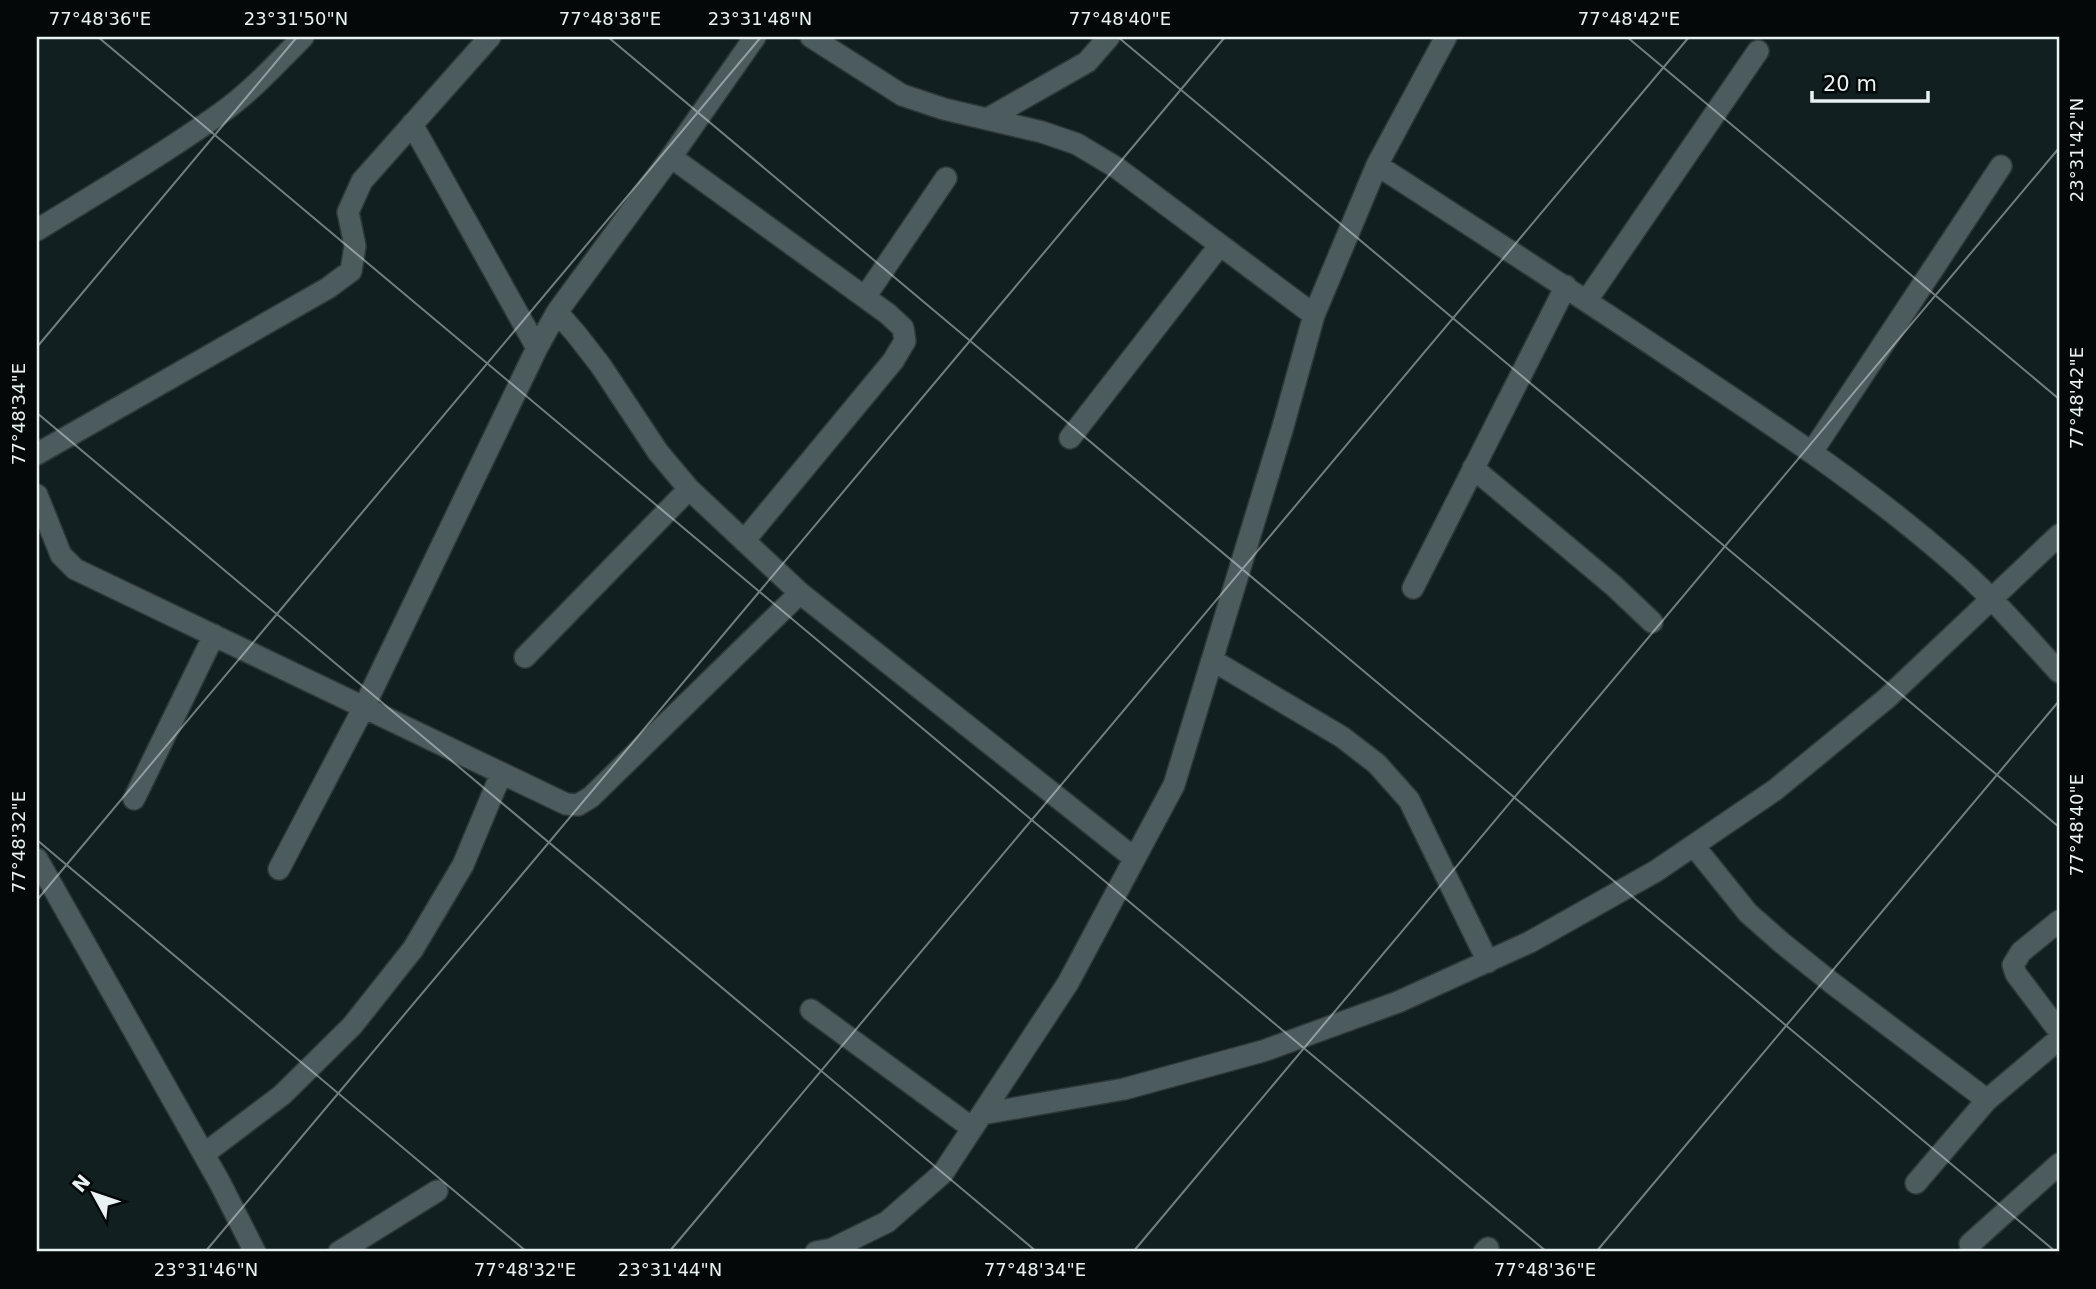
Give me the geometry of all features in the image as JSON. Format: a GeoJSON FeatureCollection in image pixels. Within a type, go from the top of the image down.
{"type":"FeatureCollection","features":[{"type":"Feature","properties":{"kind":"street"},"geometry":{"type":"LineString","coordinates":[[37,230],[163,152],[223,111],[263,78],[303,37]]}},
{"type":"Feature","properties":{"kind":"street"},"geometry":{"type":"LineString","coordinates":[[37,454],[328,288],[351,271],[355,246],[348,212],[362,181],[491,37]]}},
{"type":"Feature","properties":{"kind":"street"},"geometry":{"type":"LineString","coordinates":[[279,869],[364,707],[537,348],[557,312],[755,37]]}},
{"type":"Feature","properties":{"kind":"street"},"geometry":{"type":"LineString","coordinates":[[811,37],[902,95],[944,109],[1042,132],[1077,144],[1117,168],[1314,315]]}},
{"type":"Feature","properties":{"kind":"street"},"geometry":{"type":"LineString","coordinates":[[987,119],[1087,62],[1109,37]]}},
{"type":"Feature","properties":{"kind":"street"},"geometry":{"type":"LineString","coordinates":[[816,1252],[861,1245],[943,1173],[1068,983],[1174,785],[1282,430],[1314,315],[1377,165],[1446,37]]}},
{"type":"Feature","properties":{"kind":"street"},"geometry":{"type":"LineString","coordinates":[[1587,300],[1758,51]]}},
{"type":"Feature","properties":{"kind":"street"},"geometry":{"type":"LineString","coordinates":[[412,124],[537,348]]}},
{"type":"Feature","properties":{"kind":"street"},"geometry":{"type":"LineString","coordinates":[[671,157],[865,297],[903,328],[905,341],[893,361],[744,541]]}},
{"type":"Feature","properties":{"kind":"street"},"geometry":{"type":"LineString","coordinates":[[1377,165],[1587,300],[1812,452],[1893,512],[1950,559],[1991,598],[2059,673]]}},
{"type":"Feature","properties":{"kind":"street"},"geometry":{"type":"LineString","coordinates":[[1812,452],[2001,166]]}},
{"type":"Feature","properties":{"kind":"street"},"geometry":{"type":"LineString","coordinates":[[865,297],[946,178]]}},
{"type":"Feature","properties":{"kind":"street"},"geometry":{"type":"LineString","coordinates":[[1070,438],[1220,245]]}},
{"type":"Feature","properties":{"kind":"street"},"geometry":{"type":"LineString","coordinates":[[1412,588],[1566,286]]}},
{"type":"Feature","properties":{"kind":"street"},"geometry":{"type":"LineString","coordinates":[[557,312],[601,366],[658,452],[689,489],[800,593],[1134,858]]}},
{"type":"Feature","properties":{"kind":"street"},"geometry":{"type":"LineString","coordinates":[[1473,468],[1614,586],[1652,622]]}},
{"type":"Feature","properties":{"kind":"street"},"geometry":{"type":"LineString","coordinates":[[525,657],[689,489]]}},
{"type":"Feature","properties":{"kind":"street"},"geometry":{"type":"LineString","coordinates":[[37,495],[61,555],[75,569],[566,804],[578,804],[591,797],[800,593]]}},
{"type":"Feature","properties":{"kind":"street"},"geometry":{"type":"LineString","coordinates":[[811,1010],[977,1121],[1124,1089],[1263,1051],[1398,1002],[1488,962],[1553,929],[1656,871],[1776,790],[1887,698],[2059,536]]}},
{"type":"Feature","properties":{"kind":"street"},"geometry":{"type":"LineString","coordinates":[[134,799],[214,635]]}},
{"type":"Feature","properties":{"kind":"street"},"geometry":{"type":"LineString","coordinates":[[1212,660],[1342,737],[1377,764],[1409,800],[1488,962]]}},
{"type":"Feature","properties":{"kind":"street"},"geometry":{"type":"LineString","coordinates":[[204,1154],[282,1095],[352,1026],[413,949],[463,865],[502,774]]}},
{"type":"Feature","properties":{"kind":"street"},"geometry":{"type":"LineString","coordinates":[[1693,846],[1748,913],[1782,943],[1987,1100]]}},
{"type":"Feature","properties":{"kind":"street"},"geometry":{"type":"LineString","coordinates":[[37,859],[43,886],[204,1154],[255,1252]]}},
{"type":"Feature","properties":{"kind":"street"},"geometry":{"type":"LineString","coordinates":[[2059,921],[2021,952],[2014,965],[2016,974],[2059,1031]]}},
{"type":"Feature","properties":{"kind":"street"},"geometry":{"type":"LineString","coordinates":[[1916,1183],[1987,1100],[2059,1039]]}},
{"type":"Feature","properties":{"kind":"street"},"geometry":{"type":"LineString","coordinates":[[1970,1244],[2059,1164]]}},
{"type":"Feature","properties":{"kind":"street"},"geometry":{"type":"LineString","coordinates":[[339,1252],[437,1191]]}}]}
